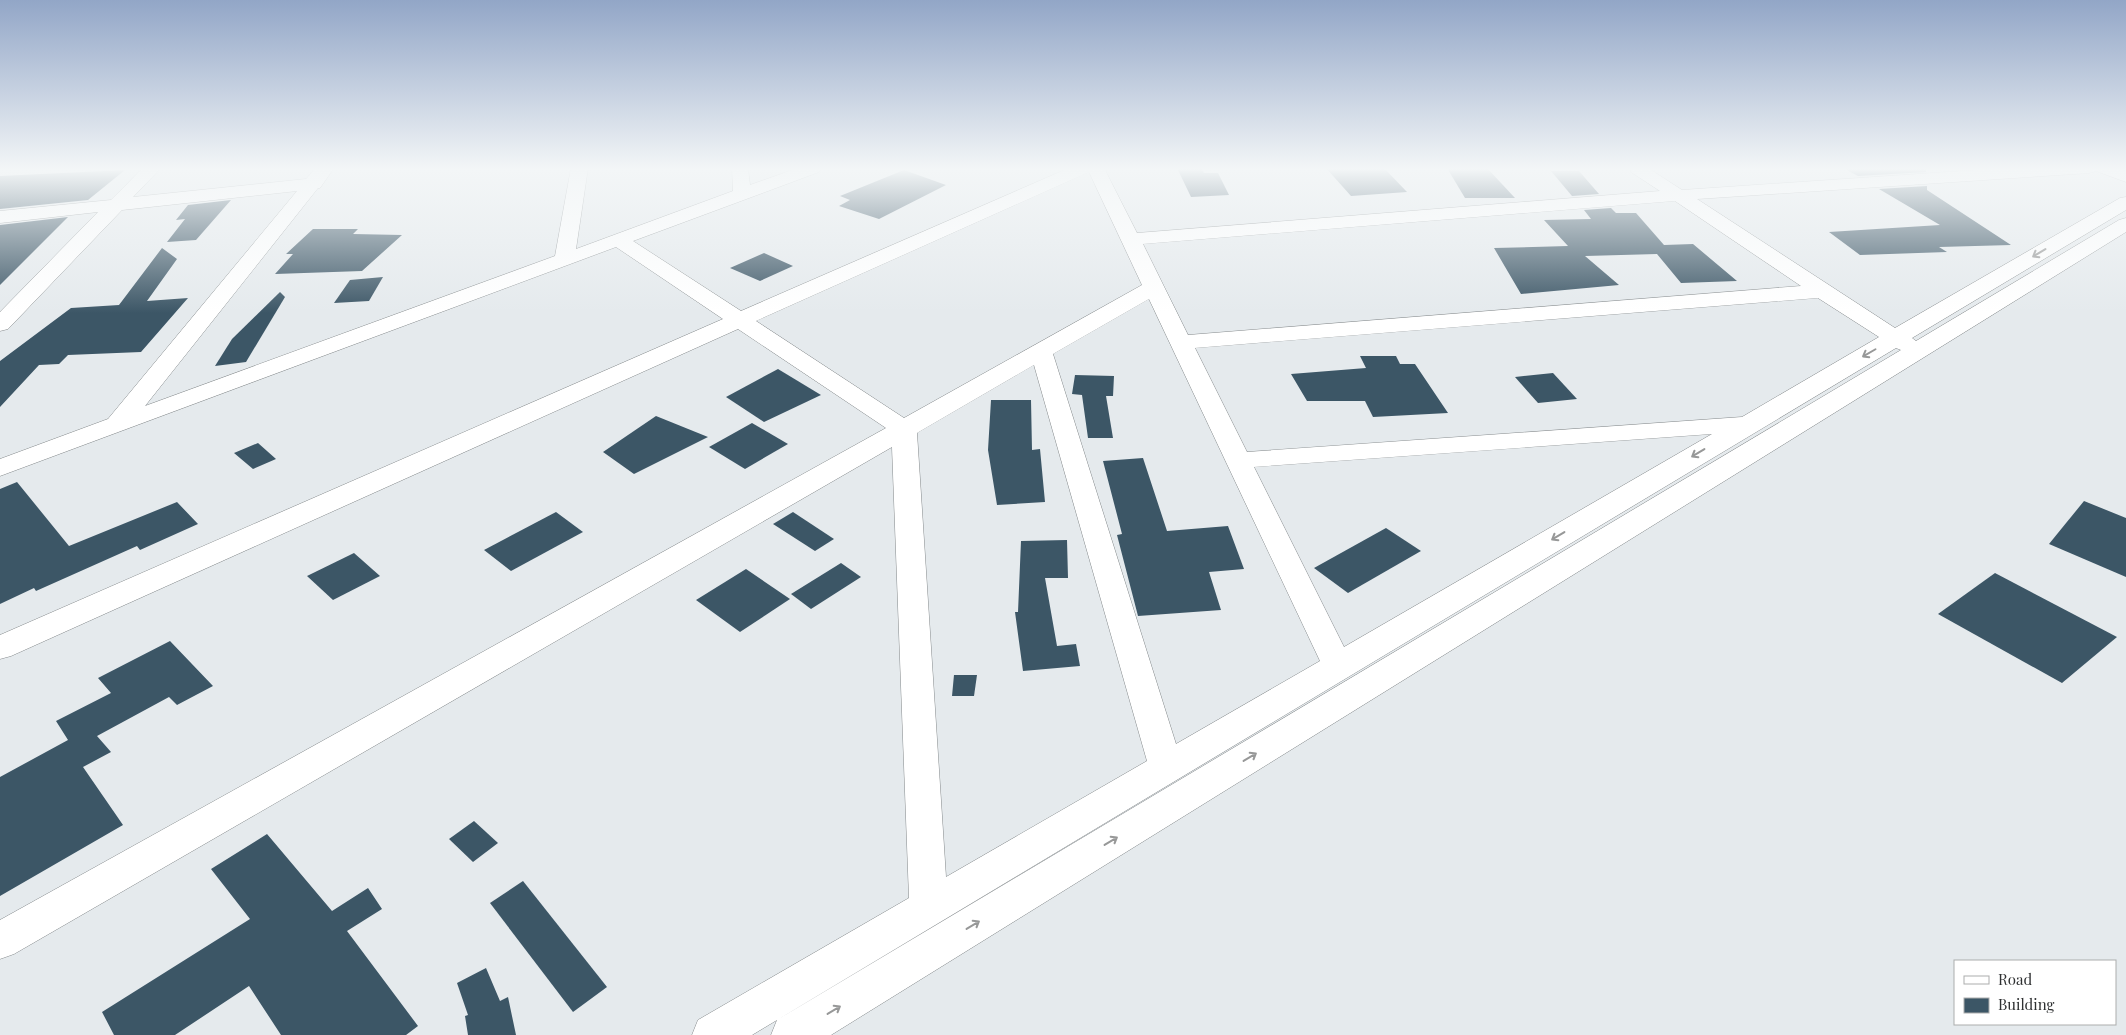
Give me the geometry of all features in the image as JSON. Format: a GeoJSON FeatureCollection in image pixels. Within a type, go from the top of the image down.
{"type":"FeatureCollection","features":[{"type":"Feature","properties":{"kind":"street"},"geometry":{"type":"LineString","coordinates":[[0,324],[105,216]]}},
{"type":"Feature","properties":{"kind":"street"},"geometry":{"type":"LineString","coordinates":[[117,425],[287,216]]}},
{"type":"Feature","properties":{"kind":"street"},"geometry":{"type":"LineString","coordinates":[[564,260],[572,216]]}},
{"type":"Feature","properties":{"kind":"street"},"geometry":{"type":"LineString","coordinates":[[0,468],[682,216]]}},
{"type":"Feature","properties":{"kind":"street"},"geometry":{"type":"LineString","coordinates":[[0,648],[974,216]]}},
{"type":"Feature","properties":{"kind":"street"},"geometry":{"type":"LineString","coordinates":[[1120,216],[1338,666]]}},
{"type":"Feature","properties":{"kind":"street"},"geometry":{"type":"LineString","coordinates":[[1131,239],[1412,216]]}},
{"type":"Feature","properties":{"kind":"street"},"geometry":{"type":"LineString","coordinates":[[1708,216],[1906,344]]}},
{"type":"Feature","properties":{"kind":"street"},"geometry":{"type":"LineString","coordinates":[[792,1035],[1906,344],[2104,216]]}},
{"type":"Feature","properties":{"kind":"street"},"geometry":{"type":"LineString","coordinates":[[713,1035],[1748,424],[1906,344],[2126,224]]}},
{"type":"Feature","properties":{"kind":"street"},"geometry":{"type":"LineString","coordinates":[[618,240],[904,429]]}},
{"type":"Feature","properties":{"kind":"street"},"geometry":{"type":"LineString","coordinates":[[0,941],[1154,287]]}},
{"type":"Feature","properties":{"kind":"street"},"geometry":{"type":"LineString","coordinates":[[1181,342],[1822,291]]}},
{"type":"Feature","properties":{"kind":"street"},"geometry":{"type":"LineString","coordinates":[[1040,352],[1166,768]]}},
{"type":"Feature","properties":{"kind":"street"},"geometry":{"type":"LineString","coordinates":[[1238,460],[1748,424]]}},
{"type":"Feature","properties":{"kind":"street"},"geometry":{"type":"LineString","coordinates":[[904,429],[929,907]]}},
{"type":"Feature","properties":{"kind":"building"},"geometry":{"type":"Polygon","coordinates":[[[179,216],[217,216],[196,240],[167,242],[185,219],[176,220],[179,216]]]}},
{"type":"Feature","properties":{"kind":"building"},"geometry":{"type":"Polygon","coordinates":[[[871,216],[884,216],[879,219],[871,216]]]}},
{"type":"Feature","properties":{"kind":"building"},"geometry":{"type":"Polygon","coordinates":[[[1589,216],[1639,216],[1664,245],[1693,244],[1737,281],[1681,283],[1657,254],[1585,256],[1619,285],[1521,294],[1494,248],[1568,246],[1544,220],[1591,219],[1589,216]]]}},
{"type":"Feature","properties":{"kind":"building"},"geometry":{"type":"Polygon","coordinates":[[[1925,216],[1967,216],[2011,245],[1939,247],[1947,252],[1860,255],[1829,232],[1940,225],[1925,216]]]}},
{"type":"Feature","properties":{"kind":"building"},"geometry":{"type":"Polygon","coordinates":[[[68,217],[0,285],[0,225],[68,217]]]}},
{"type":"Feature","properties":{"kind":"building"},"geometry":{"type":"Polygon","coordinates":[[[313,229],[358,229],[353,234],[402,235],[362,271],[275,274],[293,254],[286,254],[313,229]]]}},
{"type":"Feature","properties":{"kind":"building"},"geometry":{"type":"Polygon","coordinates":[[[162,248],[177,259],[147,301],[188,298],[141,352],[68,355],[59,364],[39,365],[0,407],[0,361],[71,308],[119,305],[162,248]]]}},
{"type":"Feature","properties":{"kind":"building"},"geometry":{"type":"Polygon","coordinates":[[[764,253],[793,266],[760,281],[730,268],[764,253]]]}},
{"type":"Feature","properties":{"kind":"building"},"geometry":{"type":"Polygon","coordinates":[[[383,277],[369,301],[334,303],[350,280],[383,277]]]}},
{"type":"Feature","properties":{"kind":"building"},"geometry":{"type":"Polygon","coordinates":[[[280,292],[285,297],[246,362],[215,366],[232,339],[280,292]]]}},
{"type":"Feature","properties":{"kind":"building"},"geometry":{"type":"Polygon","coordinates":[[[1360,356],[1396,356],[1400,364],[1415,364],[1448,413],[1373,417],[1365,401],[1307,401],[1291,374],[1366,368],[1360,356]]]}},
{"type":"Feature","properties":{"kind":"building"},"geometry":{"type":"Polygon","coordinates":[[[778,369],[821,395],[764,422],[726,397],[778,369]]]}},
{"type":"Feature","properties":{"kind":"building"},"geometry":{"type":"Polygon","coordinates":[[[1553,373],[1577,399],[1538,403],[1515,377],[1553,373]]]}},
{"type":"Feature","properties":{"kind":"building"},"geometry":{"type":"Polygon","coordinates":[[[1075,375],[1114,376],[1113,396],[1106,396],[1113,438],[1088,438],[1082,395],[1072,394],[1075,375]]]}},
{"type":"Feature","properties":{"kind":"building"},"geometry":{"type":"Polygon","coordinates":[[[991,400],[1031,400],[1032,450],[1040,449],[1045,502],[997,505],[988,450],[991,400]]]}},
{"type":"Feature","properties":{"kind":"building"},"geometry":{"type":"Polygon","coordinates":[[[656,416],[708,437],[634,474],[603,452],[656,416]]]}},
{"type":"Feature","properties":{"kind":"building"},"geometry":{"type":"Polygon","coordinates":[[[752,423],[788,444],[745,469],[709,447],[752,423]]]}},
{"type":"Feature","properties":{"kind":"building"},"geometry":{"type":"Polygon","coordinates":[[[258,443],[276,459],[253,469],[234,453],[258,443]]]}},
{"type":"Feature","properties":{"kind":"building"},"geometry":{"type":"Polygon","coordinates":[[[1143,458],[1167,531],[1228,526],[1244,569],[1209,572],[1221,610],[1138,616],[1117,535],[1122,534],[1103,461],[1143,458]]]}},
{"type":"Feature","properties":{"kind":"building"},"geometry":{"type":"Polygon","coordinates":[[[17,482],[69,546],[177,502],[198,524],[140,550],[137,546],[36,591],[34,588],[0,604],[0,489],[17,482]]]}},
{"type":"Feature","properties":{"kind":"building"},"geometry":{"type":"Polygon","coordinates":[[[2084,501],[2126,518],[2126,577],[2049,544],[2084,501]]]}},
{"type":"Feature","properties":{"kind":"building"},"geometry":{"type":"Polygon","coordinates":[[[556,512],[583,532],[511,571],[484,550],[556,512]]]}},
{"type":"Feature","properties":{"kind":"building"},"geometry":{"type":"Polygon","coordinates":[[[793,512],[834,539],[815,551],[773,524],[793,512]]]}},
{"type":"Feature","properties":{"kind":"building"},"geometry":{"type":"Polygon","coordinates":[[[1386,528],[1421,551],[1348,593],[1314,568],[1386,528]]]}},
{"type":"Feature","properties":{"kind":"building"},"geometry":{"type":"Polygon","coordinates":[[[1067,540],[1068,578],[1045,578],[1057,646],[1076,644],[1080,666],[1023,671],[1015,612],[1018,612],[1021,541],[1067,540]]]}},
{"type":"Feature","properties":{"kind":"building"},"geometry":{"type":"Polygon","coordinates":[[[354,553],[380,576],[333,600],[307,576],[354,553]]]}},
{"type":"Feature","properties":{"kind":"building"},"geometry":{"type":"Polygon","coordinates":[[[841,563],[861,577],[811,609],[791,594],[841,563]]]}},
{"type":"Feature","properties":{"kind":"building"},"geometry":{"type":"Polygon","coordinates":[[[746,569],[790,599],[740,632],[696,600],[746,569]]]}},
{"type":"Feature","properties":{"kind":"building"},"geometry":{"type":"Polygon","coordinates":[[[1995,573],[2117,637],[2062,683],[1938,614],[1995,573]]]}},
{"type":"Feature","properties":{"kind":"building"},"geometry":{"type":"Polygon","coordinates":[[[170,641],[213,686],[177,705],[169,697],[97,736],[111,752],[83,767],[123,825],[0,896],[0,777],[68,740],[56,721],[111,693],[98,678],[170,641]]]}},
{"type":"Feature","properties":{"kind":"building"},"geometry":{"type":"Polygon","coordinates":[[[954,675],[977,675],[974,696],[952,696],[954,675]]]}},
{"type":"Feature","properties":{"kind":"building"},"geometry":{"type":"Polygon","coordinates":[[[474,821],[498,843],[473,862],[449,839],[474,821]]]}},
{"type":"Feature","properties":{"kind":"building"},"geometry":{"type":"Polygon","coordinates":[[[267,834],[332,911],[368,888],[382,909],[347,931],[418,1026],[406,1035],[281,1035],[249,986],[175,1035],[114,1035],[102,1012],[250,919],[211,869],[267,834]]]}},
{"type":"Feature","properties":{"kind":"building"},"geometry":{"type":"Polygon","coordinates":[[[523,881],[607,987],[573,1012],[490,903],[523,881]]]}},
{"type":"Feature","properties":{"kind":"building"},"geometry":{"type":"Polygon","coordinates":[[[486,968],[500,1001],[508,997],[516,1035],[468,1035],[465,1016],[468,1015],[457,983],[486,968]]]}}]}
